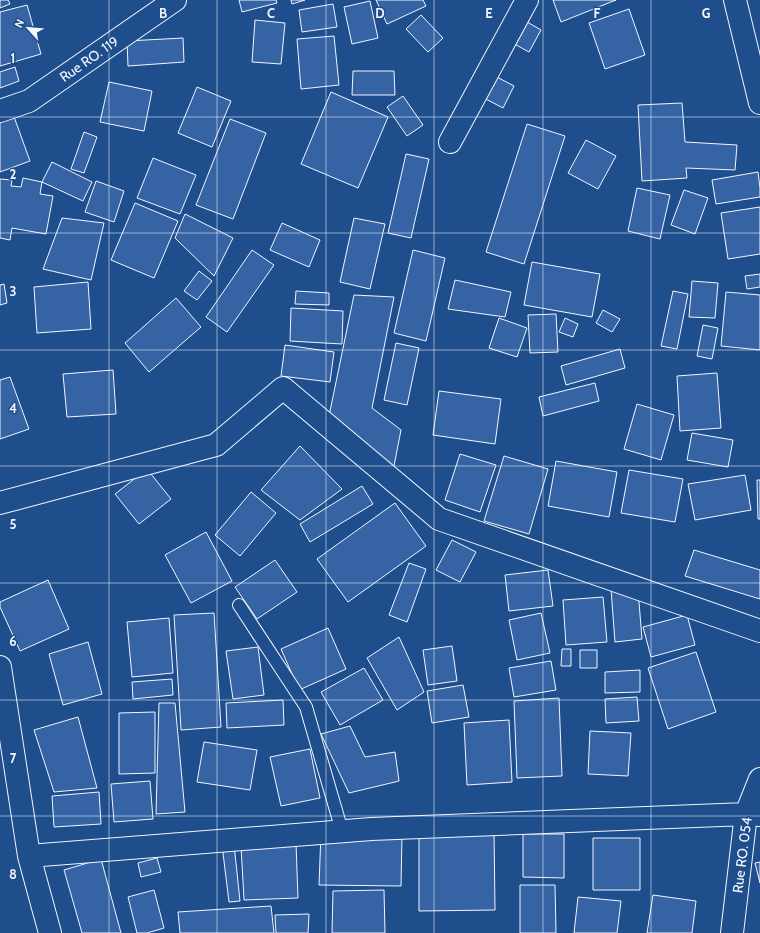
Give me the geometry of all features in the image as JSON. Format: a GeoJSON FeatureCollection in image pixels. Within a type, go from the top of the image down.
{"type":"FeatureCollection","features":[{"type":"Feature","properties":{"kind":"street","name":"Rue RO. 119"},"geometry":{"type":"LineString","coordinates":[[0,111],[29,101],[175,0]]}},
{"type":"Feature","properties":{"kind":"street"},"geometry":{"type":"LineString","coordinates":[[450,142],[527,0]]}},
{"type":"Feature","properties":{"kind":"street"},"geometry":{"type":"LineString","coordinates":[[735,0],[760,103]]}},
{"type":"Feature","properties":{"kind":"street"},"geometry":{"type":"LineString","coordinates":[[0,503],[216,445],[283,388],[439,519],[760,631]]}},
{"type":"Feature","properties":{"kind":"street"},"geometry":{"type":"LineString","coordinates":[[0,667],[29,856],[50,933]]}},
{"type":"Feature","properties":{"kind":"street","name":"Rue RO. 054"},"geometry":{"type":"LineString","coordinates":[[732,933],[760,779]]}},
{"type":"Feature","properties":{"kind":"street"},"geometry":{"type":"LineString","coordinates":[[29,856],[371,829],[753,814]]}},
{"type":"Feature","properties":{"kind":"lane"},"geometry":{"type":"LineString","coordinates":[[239,605],[306,707],[342,831]]}},
{"type":"Feature","properties":{"kind":"building"},"geometry":{"type":"Polygon","coordinates":[[[0,0],[8,0],[10,4],[0,8],[0,0]]]}},
{"type":"Feature","properties":{"kind":"building"},"geometry":{"type":"Polygon","coordinates":[[[239,0],[276,0],[277,3],[242,12],[239,0]]]}},
{"type":"Feature","properties":{"kind":"building"},"geometry":{"type":"Polygon","coordinates":[[[291,0],[305,0],[292,4],[291,0]]]}},
{"type":"Feature","properties":{"kind":"building"},"geometry":{"type":"Polygon","coordinates":[[[376,0],[423,0],[426,6],[387,24],[376,0]]]}},
{"type":"Feature","properties":{"kind":"building"},"geometry":{"type":"Polygon","coordinates":[[[553,0],[616,0],[561,22],[553,0]]]}},
{"type":"Feature","properties":{"kind":"building"},"geometry":{"type":"Polygon","coordinates":[[[370,1],[378,38],[352,44],[344,7],[370,1]]]}},
{"type":"Feature","properties":{"kind":"building"},"geometry":{"type":"Polygon","coordinates":[[[333,4],[337,27],[302,32],[299,10],[333,4]]]}},
{"type":"Feature","properties":{"kind":"building"},"geometry":{"type":"Polygon","coordinates":[[[27,5],[41,54],[0,66],[0,12],[27,5]]]}},
{"type":"Feature","properties":{"kind":"building"},"geometry":{"type":"Polygon","coordinates":[[[629,9],[645,55],[605,69],[589,23],[629,9]]]}},
{"type":"Feature","properties":{"kind":"building"},"geometry":{"type":"Polygon","coordinates":[[[421,15],[443,38],[428,52],[406,29],[421,15]]]}},
{"type":"Feature","properties":{"kind":"building"},"geometry":{"type":"Polygon","coordinates":[[[522,19],[541,30],[529,52],[509,41],[522,19]]]}},
{"type":"Feature","properties":{"kind":"building"},"geometry":{"type":"Polygon","coordinates":[[[255,20],[285,23],[281,64],[252,62],[255,20]]]}},
{"type":"Feature","properties":{"kind":"building"},"geometry":{"type":"Polygon","coordinates":[[[334,36],[339,85],[301,89],[297,39],[334,36]]]}},
{"type":"Feature","properties":{"kind":"building"},"geometry":{"type":"Polygon","coordinates":[[[183,38],[184,62],[128,66],[127,41],[183,38]]]}},
{"type":"Feature","properties":{"kind":"building"},"geometry":{"type":"Polygon","coordinates":[[[15,67],[19,81],[0,88],[0,72],[15,67]]]}},
{"type":"Feature","properties":{"kind":"building"},"geometry":{"type":"Polygon","coordinates":[[[353,71],[394,71],[395,95],[352,95],[353,71]]]}},
{"type":"Feature","properties":{"kind":"building"},"geometry":{"type":"Polygon","coordinates":[[[493,75],[514,86],[503,108],[482,97],[493,75]]]}},
{"type":"Feature","properties":{"kind":"building"},"geometry":{"type":"Polygon","coordinates":[[[109,82],[152,91],[144,131],[100,122],[109,82]]]}},
{"type":"Feature","properties":{"kind":"building"},"geometry":{"type":"Polygon","coordinates":[[[197,87],[231,101],[212,147],[178,133],[197,87]]]}},
{"type":"Feature","properties":{"kind":"building"},"geometry":{"type":"Polygon","coordinates":[[[331,92],[388,117],[358,188],[301,164],[331,92]]]}},
{"type":"Feature","properties":{"kind":"building"},"geometry":{"type":"Polygon","coordinates":[[[403,96],[423,125],[407,136],[387,107],[403,96]]]}},
{"type":"Feature","properties":{"kind":"building"},"geometry":{"type":"Polygon","coordinates":[[[682,103],[685,142],[737,145],[735,170],[686,168],[687,178],[642,181],[638,105],[682,103]]]}},
{"type":"Feature","properties":{"kind":"building"},"geometry":{"type":"Polygon","coordinates":[[[13,114],[30,161],[0,172],[0,119],[13,114]]]}},
{"type":"Feature","properties":{"kind":"building"},"geometry":{"type":"Polygon","coordinates":[[[230,119],[266,133],[233,219],[196,205],[230,119]]]}},
{"type":"Feature","properties":{"kind":"building"},"geometry":{"type":"Polygon","coordinates":[[[527,124],[565,136],[524,264],[486,252],[527,124]]]}},
{"type":"Feature","properties":{"kind":"building"},"geometry":{"type":"Polygon","coordinates":[[[84,132],[97,137],[84,173],[71,169],[84,132]]]}},
{"type":"Feature","properties":{"kind":"building"},"geometry":{"type":"Polygon","coordinates":[[[586,140],[616,156],[598,189],[568,173],[586,140]]]}},
{"type":"Feature","properties":{"kind":"building"},"geometry":{"type":"Polygon","coordinates":[[[406,154],[429,159],[411,238],[388,233],[406,154]]]}},
{"type":"Feature","properties":{"kind":"building"},"geometry":{"type":"Polygon","coordinates":[[[153,158],[196,175],[180,214],[137,198],[153,158]]]}},
{"type":"Feature","properties":{"kind":"building"},"geometry":{"type":"Polygon","coordinates":[[[52,162],[92,182],[83,201],[42,182],[52,162]]]}},
{"type":"Feature","properties":{"kind":"building"},"geometry":{"type":"Polygon","coordinates":[[[758,172],[760,197],[716,204],[712,180],[758,172]]]}},
{"type":"Feature","properties":{"kind":"building"},"geometry":{"type":"Polygon","coordinates":[[[23,178],[42,182],[40,194],[53,196],[46,234],[12,228],[10,240],[0,238],[0,179],[12,180],[11,186],[21,187],[23,178]]]}},
{"type":"Feature","properties":{"kind":"building"},"geometry":{"type":"Polygon","coordinates":[[[96,181],[124,191],[114,222],[85,212],[96,181]]]}},
{"type":"Feature","properties":{"kind":"building"},"geometry":{"type":"Polygon","coordinates":[[[637,188],[670,195],[660,239],[628,231],[637,188]]]}},
{"type":"Feature","properties":{"kind":"building"},"geometry":{"type":"Polygon","coordinates":[[[684,190],[708,198],[695,234],[671,225],[684,190]]]}},
{"type":"Feature","properties":{"kind":"building"},"geometry":{"type":"Polygon","coordinates":[[[135,203],[178,221],[154,278],[111,260],[135,203]]]}},
{"type":"Feature","properties":{"kind":"building"},"geometry":{"type":"Polygon","coordinates":[[[760,207],[760,254],[728,259],[721,213],[760,207]]]}},
{"type":"Feature","properties":{"kind":"building"},"geometry":{"type":"Polygon","coordinates":[[[185,214],[233,238],[214,276],[175,238],[185,214]]]}},
{"type":"Feature","properties":{"kind":"building"},"geometry":{"type":"Polygon","coordinates":[[[62,218],[104,223],[91,280],[43,269],[62,218]]]}},
{"type":"Feature","properties":{"kind":"building"},"geometry":{"type":"Polygon","coordinates":[[[354,218],[385,224],[370,289],[340,282],[354,218]]]}},
{"type":"Feature","properties":{"kind":"building"},"geometry":{"type":"Polygon","coordinates":[[[282,223],[320,240],[309,267],[270,250],[282,223]]]}},
{"type":"Feature","properties":{"kind":"building"},"geometry":{"type":"Polygon","coordinates":[[[252,250],[274,265],[227,332],[206,317],[252,250]]]}},
{"type":"Feature","properties":{"kind":"building"},"geometry":{"type":"Polygon","coordinates":[[[413,250],[445,258],[426,341],[394,333],[413,250]]]}},
{"type":"Feature","properties":{"kind":"building"},"geometry":{"type":"Polygon","coordinates":[[[532,262],[600,274],[592,317],[524,305],[532,262]]]}},
{"type":"Feature","properties":{"kind":"building"},"geometry":{"type":"Polygon","coordinates":[[[199,271],[212,281],[197,300],[184,291],[199,271]]]}},
{"type":"Feature","properties":{"kind":"building"},"geometry":{"type":"Polygon","coordinates":[[[760,274],[760,287],[747,289],[745,276],[760,274]]]}},
{"type":"Feature","properties":{"kind":"building"},"geometry":{"type":"Polygon","coordinates":[[[455,280],[511,292],[505,317],[448,309],[455,280]]]}},
{"type":"Feature","properties":{"kind":"building"},"geometry":{"type":"Polygon","coordinates":[[[692,281],[718,283],[715,318],[689,317],[692,281]]]}},
{"type":"Feature","properties":{"kind":"building"},"geometry":{"type":"Polygon","coordinates":[[[88,282],[91,329],[37,333],[34,287],[88,282]]]}},
{"type":"Feature","properties":{"kind":"building"},"geometry":{"type":"Polygon","coordinates":[[[4,284],[7,303],[0,305],[0,285],[4,284]]]}},
{"type":"Feature","properties":{"kind":"building"},"geometry":{"type":"Polygon","coordinates":[[[296,291],[329,293],[329,305],[295,304],[296,291]]]}},
{"type":"Feature","properties":{"kind":"building"},"geometry":{"type":"Polygon","coordinates":[[[673,291],[688,294],[677,349],[661,346],[673,291]]]}},
{"type":"Feature","properties":{"kind":"building"},"geometry":{"type":"Polygon","coordinates":[[[726,292],[760,295],[760,350],[721,346],[726,292]]]}},
{"type":"Feature","properties":{"kind":"building"},"geometry":{"type":"Polygon","coordinates":[[[354,295],[394,297],[372,408],[401,430],[393,471],[329,416],[354,295]]]}},
{"type":"Feature","properties":{"kind":"building"},"geometry":{"type":"Polygon","coordinates":[[[176,298],[201,327],[149,372],[125,343],[176,298]]]}},
{"type":"Feature","properties":{"kind":"building"},"geometry":{"type":"Polygon","coordinates":[[[291,308],[343,311],[342,344],[290,341],[291,308]]]}},
{"type":"Feature","properties":{"kind":"building"},"geometry":{"type":"Polygon","coordinates":[[[603,310],[620,319],[612,332],[596,323],[603,310]]]}},
{"type":"Feature","properties":{"kind":"building"},"geometry":{"type":"Polygon","coordinates":[[[556,314],[558,352],[530,353],[528,315],[556,314]]]}},
{"type":"Feature","properties":{"kind":"building"},"geometry":{"type":"Polygon","coordinates":[[[499,318],[527,328],[517,357],[489,348],[499,318]]]}},
{"type":"Feature","properties":{"kind":"building"},"geometry":{"type":"Polygon","coordinates":[[[565,318],[578,324],[573,337],[559,332],[565,318]]]}},
{"type":"Feature","properties":{"kind":"building"},"geometry":{"type":"Polygon","coordinates":[[[703,325],[718,328],[712,359],[697,356],[703,325]]]}},
{"type":"Feature","properties":{"kind":"building"},"geometry":{"type":"Polygon","coordinates":[[[396,343],[419,348],[407,405],[384,400],[396,343]]]}},
{"type":"Feature","properties":{"kind":"building"},"geometry":{"type":"Polygon","coordinates":[[[285,345],[334,352],[330,382],[281,376],[285,345]]]}},
{"type":"Feature","properties":{"kind":"building"},"geometry":{"type":"Polygon","coordinates":[[[620,349],[625,368],[566,385],[561,366],[620,349]]]}},
{"type":"Feature","properties":{"kind":"building"},"geometry":{"type":"Polygon","coordinates":[[[113,370],[116,414],[67,417],[63,374],[113,370]]]}},
{"type":"Feature","properties":{"kind":"building"},"geometry":{"type":"Polygon","coordinates":[[[717,373],[721,428],[680,431],[677,376],[717,373]]]}},
{"type":"Feature","properties":{"kind":"building"},"geometry":{"type":"Polygon","coordinates":[[[10,377],[29,429],[0,439],[0,380],[10,377]]]}},
{"type":"Feature","properties":{"kind":"building"},"geometry":{"type":"Polygon","coordinates":[[[595,383],[599,401],[543,416],[539,397],[595,383]]]}},
{"type":"Feature","properties":{"kind":"building"},"geometry":{"type":"Polygon","coordinates":[[[439,391],[501,399],[495,444],[433,435],[439,391]]]}},
{"type":"Feature","properties":{"kind":"building"},"geometry":{"type":"Polygon","coordinates":[[[637,404],[674,415],[661,460],[624,449],[637,404]]]}},
{"type":"Feature","properties":{"kind":"building"},"geometry":{"type":"Polygon","coordinates":[[[692,433],[733,440],[728,467],[687,460],[692,433]]]}},
{"type":"Feature","properties":{"kind":"building"},"geometry":{"type":"Polygon","coordinates":[[[300,446],[342,489],[300,520],[261,490],[300,446]]]}},
{"type":"Feature","properties":{"kind":"building"},"geometry":{"type":"Polygon","coordinates":[[[460,454],[496,465],[480,512],[445,500],[460,454]]]}},
{"type":"Feature","properties":{"kind":"building"},"geometry":{"type":"Polygon","coordinates":[[[504,456],[548,469],[529,534],[484,521],[504,456]]]}},
{"type":"Feature","properties":{"kind":"building"},"geometry":{"type":"Polygon","coordinates":[[[556,461],[617,472],[609,517],[548,506],[556,461]]]}},
{"type":"Feature","properties":{"kind":"building"},"geometry":{"type":"Polygon","coordinates":[[[147,469],[171,499],[139,524],[115,494],[147,469]]]}},
{"type":"Feature","properties":{"kind":"building"},"geometry":{"type":"Polygon","coordinates":[[[629,470],[683,479],[675,522],[621,513],[629,470]]]}},
{"type":"Feature","properties":{"kind":"building"},"geometry":{"type":"Polygon","coordinates":[[[745,475],[751,510],[695,520],[688,484],[745,475]]]}},
{"type":"Feature","properties":{"kind":"building"},"geometry":{"type":"Polygon","coordinates":[[[757,480],[760,480],[760,519],[758,519],[757,480]]]}},
{"type":"Feature","properties":{"kind":"building"},"geometry":{"type":"Polygon","coordinates":[[[362,486],[373,504],[310,542],[300,524],[362,486]]]}},
{"type":"Feature","properties":{"kind":"building"},"geometry":{"type":"Polygon","coordinates":[[[251,492],[276,513],[240,556],[215,535],[251,492]]]}},
{"type":"Feature","properties":{"kind":"building"},"geometry":{"type":"Polygon","coordinates":[[[395,503],[426,546],[348,602],[317,559],[395,503]]]}},
{"type":"Feature","properties":{"kind":"building"},"geometry":{"type":"Polygon","coordinates":[[[206,532],[232,581],[191,603],[165,555],[206,532]]]}},
{"type":"Feature","properties":{"kind":"building"},"geometry":{"type":"Polygon","coordinates":[[[452,540],[476,552],[460,582],[436,570],[452,540]]]}},
{"type":"Feature","properties":{"kind":"building"},"geometry":{"type":"Polygon","coordinates":[[[694,550],[760,570],[760,599],[685,576],[694,550]]]}},
{"type":"Feature","properties":{"kind":"building"},"geometry":{"type":"Polygon","coordinates":[[[275,560],[297,592],[257,619],[235,587],[275,560]]]}},
{"type":"Feature","properties":{"kind":"building"},"geometry":{"type":"Polygon","coordinates":[[[409,563],[426,569],[407,622],[389,615],[409,563]]]}},
{"type":"Feature","properties":{"kind":"building"},"geometry":{"type":"Polygon","coordinates":[[[548,570],[553,606],[509,611],[505,575],[548,570]]]}},
{"type":"Feature","properties":{"kind":"building"},"geometry":{"type":"Polygon","coordinates":[[[48,580],[69,629],[20,651],[0,607],[0,602],[48,580]]]}},
{"type":"Feature","properties":{"kind":"building"},"geometry":{"type":"Polygon","coordinates":[[[611,589],[638,590],[642,639],[615,642],[611,589]]]}},
{"type":"Feature","properties":{"kind":"building"},"geometry":{"type":"Polygon","coordinates":[[[603,597],[607,642],[566,645],[563,600],[603,597]]]}},
{"type":"Feature","properties":{"kind":"building"},"geometry":{"type":"Polygon","coordinates":[[[214,613],[221,727],[181,730],[174,615],[214,613]]]}},
{"type":"Feature","properties":{"kind":"building"},"geometry":{"type":"Polygon","coordinates":[[[541,613],[550,653],[517,660],[509,620],[541,613]]]}},
{"type":"Feature","properties":{"kind":"building"},"geometry":{"type":"Polygon","coordinates":[[[687,615],[695,645],[651,657],[643,627],[687,615]]]}},
{"type":"Feature","properties":{"kind":"building"},"geometry":{"type":"Polygon","coordinates":[[[169,618],[173,673],[132,677],[127,622],[169,618]]]}},
{"type":"Feature","properties":{"kind":"building"},"geometry":{"type":"Polygon","coordinates":[[[328,628],[346,669],[299,690],[281,649],[328,628]]]}},
{"type":"Feature","properties":{"kind":"building"},"geometry":{"type":"Polygon","coordinates":[[[399,637],[424,692],[397,710],[367,658],[399,637]]]}},
{"type":"Feature","properties":{"kind":"building"},"geometry":{"type":"Polygon","coordinates":[[[88,642],[102,694],[63,705],[49,654],[88,642]]]}},
{"type":"Feature","properties":{"kind":"building"},"geometry":{"type":"Polygon","coordinates":[[[452,646],[457,681],[428,685],[423,650],[452,646]]]}},
{"type":"Feature","properties":{"kind":"building"},"geometry":{"type":"Polygon","coordinates":[[[258,647],[264,695],[233,699],[226,651],[258,647]]]}},
{"type":"Feature","properties":{"kind":"building"},"geometry":{"type":"Polygon","coordinates":[[[562,649],[571,649],[571,666],[561,666],[562,649]]]}},
{"type":"Feature","properties":{"kind":"building"},"geometry":{"type":"Polygon","coordinates":[[[580,650],[597,650],[597,668],[580,668],[580,650]]]}},
{"type":"Feature","properties":{"kind":"building"},"geometry":{"type":"Polygon","coordinates":[[[696,652],[716,712],[668,729],[648,668],[696,652]]]}},
{"type":"Feature","properties":{"kind":"building"},"geometry":{"type":"Polygon","coordinates":[[[551,661],[556,690],[514,697],[509,668],[551,661]]]}},
{"type":"Feature","properties":{"kind":"building"},"geometry":{"type":"Polygon","coordinates":[[[364,668],[383,700],[340,725],[321,692],[364,668]]]}},
{"type":"Feature","properties":{"kind":"building"},"geometry":{"type":"Polygon","coordinates":[[[640,670],[640,692],[605,693],[605,672],[640,670]]]}},
{"type":"Feature","properties":{"kind":"building"},"geometry":{"type":"Polygon","coordinates":[[[172,679],[173,695],[133,699],[132,682],[172,679]]]}},
{"type":"Feature","properties":{"kind":"building"},"geometry":{"type":"Polygon","coordinates":[[[463,685],[469,717],[432,723],[427,691],[463,685]]]}},
{"type":"Feature","properties":{"kind":"building"},"geometry":{"type":"Polygon","coordinates":[[[637,697],[639,721],[606,723],[605,699],[637,697]]]}},
{"type":"Feature","properties":{"kind":"building"},"geometry":{"type":"Polygon","coordinates":[[[559,698],[562,776],[517,778],[514,701],[559,698]]]}},
{"type":"Feature","properties":{"kind":"building"},"geometry":{"type":"Polygon","coordinates":[[[283,700],[284,725],[227,728],[226,703],[283,700]]]}},
{"type":"Feature","properties":{"kind":"building"},"geometry":{"type":"Polygon","coordinates":[[[159,703],[175,703],[185,812],[156,814],[159,703]]]}},
{"type":"Feature","properties":{"kind":"building"},"geometry":{"type":"Polygon","coordinates":[[[155,712],[155,773],[119,774],[119,713],[155,712]]]}},
{"type":"Feature","properties":{"kind":"building"},"geometry":{"type":"Polygon","coordinates":[[[78,717],[97,788],[54,792],[34,730],[78,717]]]}},
{"type":"Feature","properties":{"kind":"building"},"geometry":{"type":"Polygon","coordinates":[[[509,720],[512,782],[467,785],[464,723],[509,720]]]}},
{"type":"Feature","properties":{"kind":"building"},"geometry":{"type":"Polygon","coordinates":[[[350,726],[365,757],[395,752],[399,781],[349,793],[321,734],[350,726]]]}},
{"type":"Feature","properties":{"kind":"building"},"geometry":{"type":"Polygon","coordinates":[[[590,731],[631,733],[628,776],[588,774],[590,731]]]}},
{"type":"Feature","properties":{"kind":"building"},"geometry":{"type":"Polygon","coordinates":[[[204,742],[257,750],[250,790],[197,782],[204,742]]]}},
{"type":"Feature","properties":{"kind":"building"},"geometry":{"type":"Polygon","coordinates":[[[310,749],[320,798],[281,806],[270,757],[310,749]]]}},
{"type":"Feature","properties":{"kind":"building"},"geometry":{"type":"Polygon","coordinates":[[[150,781],[153,819],[114,822],[111,784],[150,781]]]}},
{"type":"Feature","properties":{"kind":"building"},"geometry":{"type":"Polygon","coordinates":[[[99,792],[101,824],[54,827],[52,796],[99,792]]]}},
{"type":"Feature","properties":{"kind":"building"},"geometry":{"type":"Polygon","coordinates":[[[494,830],[495,910],[419,911],[419,831],[494,830]]]}},
{"type":"Feature","properties":{"kind":"building"},"geometry":{"type":"Polygon","coordinates":[[[321,833],[402,834],[401,886],[319,885],[321,833]]]}},
{"type":"Feature","properties":{"kind":"building"},"geometry":{"type":"Polygon","coordinates":[[[523,834],[564,834],[564,878],[523,877],[523,834]]]}},
{"type":"Feature","properties":{"kind":"building"},"geometry":{"type":"Polygon","coordinates":[[[593,838],[640,838],[640,890],[593,890],[593,838]]]}},
{"type":"Feature","properties":{"kind":"building"},"geometry":{"type":"Polygon","coordinates":[[[296,843],[298,898],[244,900],[241,846],[296,843]]]}},
{"type":"Feature","properties":{"kind":"building"},"geometry":{"type":"Polygon","coordinates":[[[234,844],[240,901],[229,902],[222,845],[234,844]]]}},
{"type":"Feature","properties":{"kind":"building"},"geometry":{"type":"Polygon","coordinates":[[[157,858],[161,872],[141,877],[138,863],[157,858]]]}},
{"type":"Feature","properties":{"kind":"building"},"geometry":{"type":"Polygon","coordinates":[[[101,859],[121,933],[82,933],[64,870],[101,859]]]}},
{"type":"Feature","properties":{"kind":"building"},"geometry":{"type":"Polygon","coordinates":[[[760,862],[760,883],[755,863],[760,862]]]}},
{"type":"Feature","properties":{"kind":"building"},"geometry":{"type":"Polygon","coordinates":[[[520,885],[555,885],[556,933],[520,933],[520,885]]]}},
{"type":"Feature","properties":{"kind":"building"},"geometry":{"type":"Polygon","coordinates":[[[154,890],[164,928],[147,933],[137,933],[128,897],[154,890]]]}},
{"type":"Feature","properties":{"kind":"building"},"geometry":{"type":"Polygon","coordinates":[[[384,890],[385,933],[332,933],[333,891],[384,890]]]}},
{"type":"Feature","properties":{"kind":"building"},"geometry":{"type":"Polygon","coordinates":[[[653,895],[696,901],[692,933],[647,933],[653,895]]]}},
{"type":"Feature","properties":{"kind":"building"},"geometry":{"type":"Polygon","coordinates":[[[578,897],[621,901],[617,933],[574,933],[578,897]]]}},
{"type":"Feature","properties":{"kind":"building"},"geometry":{"type":"Polygon","coordinates":[[[271,906],[274,933],[180,933],[178,912],[271,906]]]}},
{"type":"Feature","properties":{"kind":"building"},"geometry":{"type":"Polygon","coordinates":[[[309,914],[308,933],[276,933],[275,915],[309,914]]]}}]}
